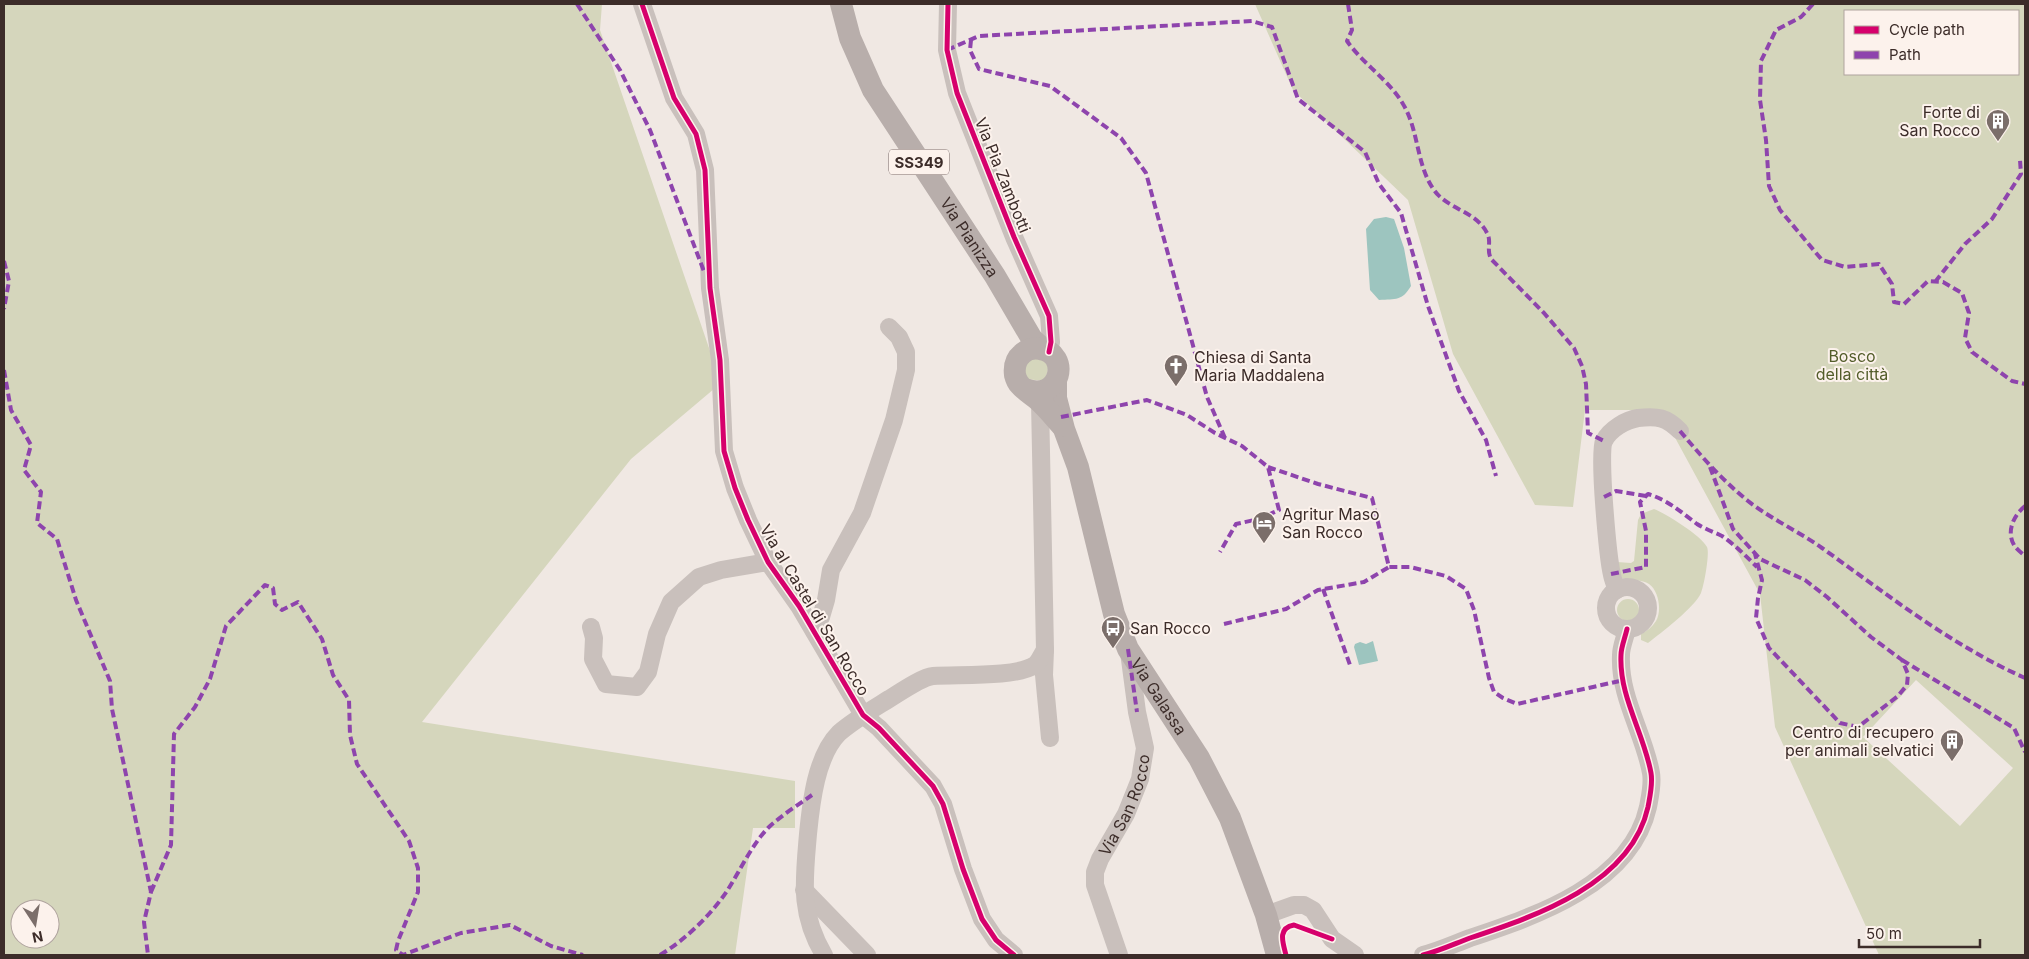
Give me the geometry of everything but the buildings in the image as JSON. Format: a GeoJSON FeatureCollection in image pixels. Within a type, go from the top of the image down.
{"type":"FeatureCollection","features":[{"type":"Feature","properties":{"kind":"main road","name":"Via Pianizza"},"geometry":{"type":"LineString","coordinates":[[841,4],[850,38],[873,90],[995,276],[1032,339],[1057,362],[1058,376],[1056,382]]}},
{"type":"Feature","properties":{"kind":"main road","name":"Via Pianizza"},"geometry":{"type":"LineString","coordinates":[[1015,312],[1018,359],[1014,372],[1016,379],[1032,396]]}},
{"type":"Feature","properties":{"kind":"main road"},"geometry":{"type":"LineString","coordinates":[[1018,359],[1028,350],[1046,350]]}},
{"type":"Feature","properties":{"kind":"main road"},"geometry":{"type":"LineString","coordinates":[[1032,396],[1046,390],[1056,382]]}},
{"type":"Feature","properties":{"kind":"main road","name":"Via Galassa"},"geometry":{"type":"LineString","coordinates":[[1056,382],[1056,398],[1078,467],[1114,614],[1128,648],[1199,758],[1230,818],[1266,915],[1277,955]]}},
{"type":"Feature","properties":{"kind":"main road","name":"Via Galassa"},"geometry":{"type":"LineString","coordinates":[[1032,396],[1065,431]]}},
{"type":"Feature","properties":{"kind":"street","name":"Via al Castel di San Rocco"},"geometry":{"type":"LineString","coordinates":[[642,4],[674,98],[696,134],[705,170],[710,288],[720,360],[724,451],[741,504],[768,562],[814,631],[863,715],[879,728],[933,786],[943,804],[963,869],[982,919],[996,940],[1014,955]]}},
{"type":"Feature","properties":{"kind":"street","name":"Via Pia Zambotti"},"geometry":{"type":"LineString","coordinates":[[948,4],[947,50],[958,93],[1014,237],[1049,316],[1051,342],[1046,350]]}},
{"type":"Feature","properties":{"kind":"street","name":"Via al Castel di San Rocco"},"geometry":{"type":"LineString","coordinates":[[814,631],[826,600],[830,570],[862,513],[894,420],[906,370],[906,352],[899,337],[889,327]]}},
{"type":"Feature","properties":{"kind":"street"},"geometry":{"type":"LineString","coordinates":[[1032,396],[1042,449],[1044,675],[1050,738]]}},
{"type":"Feature","properties":{"kind":"street"},"geometry":{"type":"LineString","coordinates":[[1617,590],[1611,574],[1604,507],[1602,453],[1604,441],[1615,428],[1633,419],[1653,416],[1670,421],[1680,430]]}},
{"type":"Feature","properties":{"kind":"street"},"geometry":{"type":"LineString","coordinates":[[1042,449],[1065,431]]}},
{"type":"Feature","properties":{"kind":"street","name":"Via al Castel di San Rocco"},"geometry":{"type":"LineString","coordinates":[[591,627],[594,638],[593,659],[606,684],[637,687],[648,672],[657,634],[671,602],[699,577],[721,570],[768,562]]}},
{"type":"Feature","properties":{"kind":"street"},"geometry":{"type":"LineString","coordinates":[[1631,587],[1638,590],[1647,601],[1647,616],[1638,626],[1627,629],[1616,626],[1607,615],[1607,601],[1617,590],[1631,587]]}},
{"type":"Feature","properties":{"kind":"street"},"geometry":{"type":"LineString","coordinates":[[1423,955],[1506,927],[1546,910],[1589,886],[1617,864],[1628,851],[1640,830],[1646,814],[1651,776],[1648,758],[1634,719],[1624,680],[1621,655],[1627,629]]}},
{"type":"Feature","properties":{"kind":"street","name":"Via San Rocco"},"geometry":{"type":"LineString","coordinates":[[1119,955],[1095,885],[1100,859],[1126,814],[1140,779],[1145,748],[1137,712],[1128,648]]}},
{"type":"Feature","properties":{"kind":"street"},"geometry":{"type":"LineString","coordinates":[[824,955],[807,920],[804,890],[812,795],[822,762],[828,748],[838,734],[863,715],[930,676],[968,676],[1021,670],[1036,665],[1045,650]]}},
{"type":"Feature","properties":{"kind":"street"},"geometry":{"type":"LineString","coordinates":[[804,890],[866,955]]}},
{"type":"Feature","properties":{"kind":"street"},"geometry":{"type":"LineString","coordinates":[[1266,915],[1294,905],[1304,905],[1313,910],[1332,939],[1355,955]]}},
{"type":"Feature","properties":{"kind":"green space"},"geometry":{"type":"Polygon","coordinates":[[[4,4],[602,4],[600,30],[721,383],[631,459],[422,722],[795,781],[795,828],[753,828],[735,955],[4,955],[4,4]]]}},
{"type":"Feature","properties":{"kind":"green space","name":"Bosco della città"},"geometry":{"type":"Polygon","coordinates":[[[1255,4],[2025,4],[2025,955],[1879,955],[1775,727],[1760,594],[1660,410],[1585,410],[1573,507],[1535,505],[1453,354],[1408,200],[1293,90],[1255,4]],[[1916,680],[1863,737],[1960,826],[2013,768],[1916,680]]]}},
{"type":"Feature","properties":{"kind":"green space"},"geometry":{"type":"Polygon","coordinates":[[[1038,357],[1049,365],[1045,381],[1026,379],[1025,364],[1038,357]]]}},
{"type":"Feature","properties":{"kind":"green space"},"geometry":{"type":"Polygon","coordinates":[[[1654,509],[1698,537],[1707,547],[1708,556],[1704,584],[1698,599],[1677,620],[1648,643],[1641,640],[1641,634],[1656,621],[1659,612],[1659,601],[1655,591],[1646,582],[1622,578],[1618,572],[1617,562],[1631,563],[1634,561],[1638,520],[1641,514],[1654,509]]]}},
{"type":"Feature","properties":{"kind":"green space"},"geometry":{"type":"Polygon","coordinates":[[[1624,599],[1632,599],[1639,606],[1639,614],[1632,621],[1624,621],[1617,614],[1617,606],[1624,599]]]}},
{"type":"Feature","properties":{"kind":"water"},"geometry":{"type":"Polygon","coordinates":[[[1386,217],[1394,219],[1404,248],[1411,286],[1401,297],[1379,300],[1370,290],[1366,229],[1374,219],[1386,217]]]}},
{"type":"Feature","properties":{"kind":"water"},"geometry":{"type":"Polygon","coordinates":[[[1373,641],[1378,661],[1359,665],[1354,647],[1355,644],[1360,642],[1366,644],[1373,641]]]}},
{"type":"Feature","properties":{"kind":"marked path"},"geometry":{"type":"LineString","coordinates":[[577,4],[620,70],[650,130],[705,274]]}},
{"type":"Feature","properties":{"kind":"marked path"},"geometry":{"type":"LineString","coordinates":[[1348,4],[1352,30],[1347,41],[1391,87],[1403,104],[1412,125],[1420,159],[1434,190],[1446,202],[1469,215],[1482,226],[1488,236],[1491,259],[1544,313],[1574,348],[1582,366],[1586,384],[1588,433],[1604,441]]}},
{"type":"Feature","properties":{"kind":"marked path"},"geometry":{"type":"LineString","coordinates":[[1813,4],[1801,17],[1776,30],[1761,61],[1760,100],[1766,140],[1769,186],[1780,210],[1822,260],[1845,267],[1879,264],[1892,284],[1894,302],[1904,304],[1928,281],[1943,282],[1962,293],[1969,313],[1965,338],[1972,352],[2012,381],[2025,384]]}},
{"type":"Feature","properties":{"kind":"marked path"},"geometry":{"type":"LineString","coordinates":[[947,50],[979,36],[1252,21],[1272,27],[1298,99],[1365,152],[1379,184],[1401,213],[1428,306],[1459,391],[1486,440],[1496,476]]}},
{"type":"Feature","properties":{"kind":"marked path"},"geometry":{"type":"LineString","coordinates":[[971,40],[970,50],[979,69],[1050,86],[1121,138],[1146,173],[1207,397],[1225,438]]}},
{"type":"Feature","properties":{"kind":"marked path"},"geometry":{"type":"LineString","coordinates":[[1935,282],[1965,244],[1992,219],[2021,174],[2020,160]]}},
{"type":"Feature","properties":{"kind":"marked path"},"geometry":{"type":"LineString","coordinates":[[4,261],[9,281],[4,309]]}},
{"type":"Feature","properties":{"kind":"marked path"},"geometry":{"type":"LineString","coordinates":[[4,370],[11,410],[31,445],[24,470],[41,492],[37,523],[57,539],[76,600],[110,681],[112,709],[151,892],[144,922],[148,955]]}},
{"type":"Feature","properties":{"kind":"marked path"},"geometry":{"type":"LineString","coordinates":[[1061,417],[1147,400],[1187,415],[1215,433],[1242,446],[1268,467],[1279,510],[1259,519],[1236,524],[1220,552]]}},
{"type":"Feature","properties":{"kind":"marked path"},"geometry":{"type":"LineString","coordinates":[[1680,431],[1704,459],[1738,493],[1757,507],[1813,542],[1946,635],[2025,678]]}},
{"type":"Feature","properties":{"kind":"marked path"},"geometry":{"type":"LineString","coordinates":[[1268,467],[1318,484],[1372,498],[1389,567],[1410,567],[1446,576],[1466,589],[1474,610],[1489,678],[1494,692],[1503,698],[1517,704],[1624,680]]}},
{"type":"Feature","properties":{"kind":"marked path"},"geometry":{"type":"LineString","coordinates":[[1710,467],[1733,529],[1760,559],[1805,580],[1827,597],[1871,637],[1902,660],[1908,674],[1907,685],[1898,696],[1858,727],[1840,723],[1769,648],[1756,618],[1762,580],[1755,554]]}},
{"type":"Feature","properties":{"kind":"marked path"},"geometry":{"type":"LineString","coordinates":[[1604,497],[1616,491],[1646,496]]}},
{"type":"Feature","properties":{"kind":"marked path"},"geometry":{"type":"LineString","coordinates":[[1611,574],[1646,567],[1646,531],[1640,502],[1648,494],[1668,503],[1697,524],[1722,536],[1757,567]]}},
{"type":"Feature","properties":{"kind":"marked path"},"geometry":{"type":"LineString","coordinates":[[2025,506],[2018,514],[2011,529],[2012,540],[2015,546],[2025,556]]}},
{"type":"Feature","properties":{"kind":"marked path"},"geometry":{"type":"LineString","coordinates":[[1224,624],[1286,609],[1318,590],[1364,582],[1389,567]]}},
{"type":"Feature","properties":{"kind":"marked path"},"geometry":{"type":"LineString","coordinates":[[151,892],[171,845],[174,734],[195,707],[210,679],[226,626],[265,585],[273,588],[275,604],[282,610],[298,602],[322,639],[333,675],[349,700],[350,735],[357,764],[409,841],[418,868],[418,892],[396,950],[403,955],[461,933],[510,925],[551,946],[583,955]]}},
{"type":"Feature","properties":{"kind":"marked path"},"geometry":{"type":"LineString","coordinates":[[1323,589],[1350,665]]}},
{"type":"Feature","properties":{"kind":"marked path"},"geometry":{"type":"LineString","coordinates":[[1128,649],[1137,712]]}},
{"type":"Feature","properties":{"kind":"marked path"},"geometry":{"type":"LineString","coordinates":[[1902,660],[2014,728],[2025,752]]}},
{"type":"Feature","properties":{"kind":"marked path"},"geometry":{"type":"LineString","coordinates":[[660,955],[688,935],[713,909],[727,891],[757,841],[769,827],[812,795]]}},
{"type":"Feature","properties":{"kind":"cycle path"},"geometry":{"type":"LineString","coordinates":[[642,4],[674,98],[696,134],[705,170],[710,288],[720,360],[724,451],[735,488],[768,562],[799,606],[863,715],[879,728],[933,786],[943,804],[963,869],[982,919],[996,940],[1014,955]]}},
{"type":"Feature","properties":{"kind":"cycle path"},"geometry":{"type":"LineString","coordinates":[[948,4],[947,50],[957,93],[1014,237],[1049,316],[1051,342],[1049,352]]}},
{"type":"Feature","properties":{"kind":"cycle path"},"geometry":{"type":"LineString","coordinates":[[1423,955],[1523,919],[1577,893],[1602,876],[1622,857],[1638,834],[1648,807],[1652,777],[1648,758],[1628,700],[1621,670],[1622,646],[1627,629]]}},
{"type":"Feature","properties":{"kind":"cycle path"},"geometry":{"type":"LineString","coordinates":[[1286,955],[1282,937],[1283,933],[1285,929],[1294,925],[1332,939]]}},
{"type":"Feature","properties":{"kind":"place","name":"Forte di San Rocco"},"geometry":{"type":"Point","coordinates":[1998,142]}},
{"type":"Feature","properties":{"kind":"place","name":"Chiesa di Santa Maria Maddalena"},"geometry":{"type":"Point","coordinates":[1176,387]}},
{"type":"Feature","properties":{"kind":"place","name":"Agritur Maso San Rocco"},"geometry":{"type":"Point","coordinates":[1264,544]}},
{"type":"Feature","properties":{"kind":"place","name":"San Rocco"},"geometry":{"type":"Point","coordinates":[1113,649]}},
{"type":"Feature","properties":{"kind":"place","name":"Centro di recupero per animali selvatici"},"geometry":{"type":"Point","coordinates":[1952,762]}}]}
